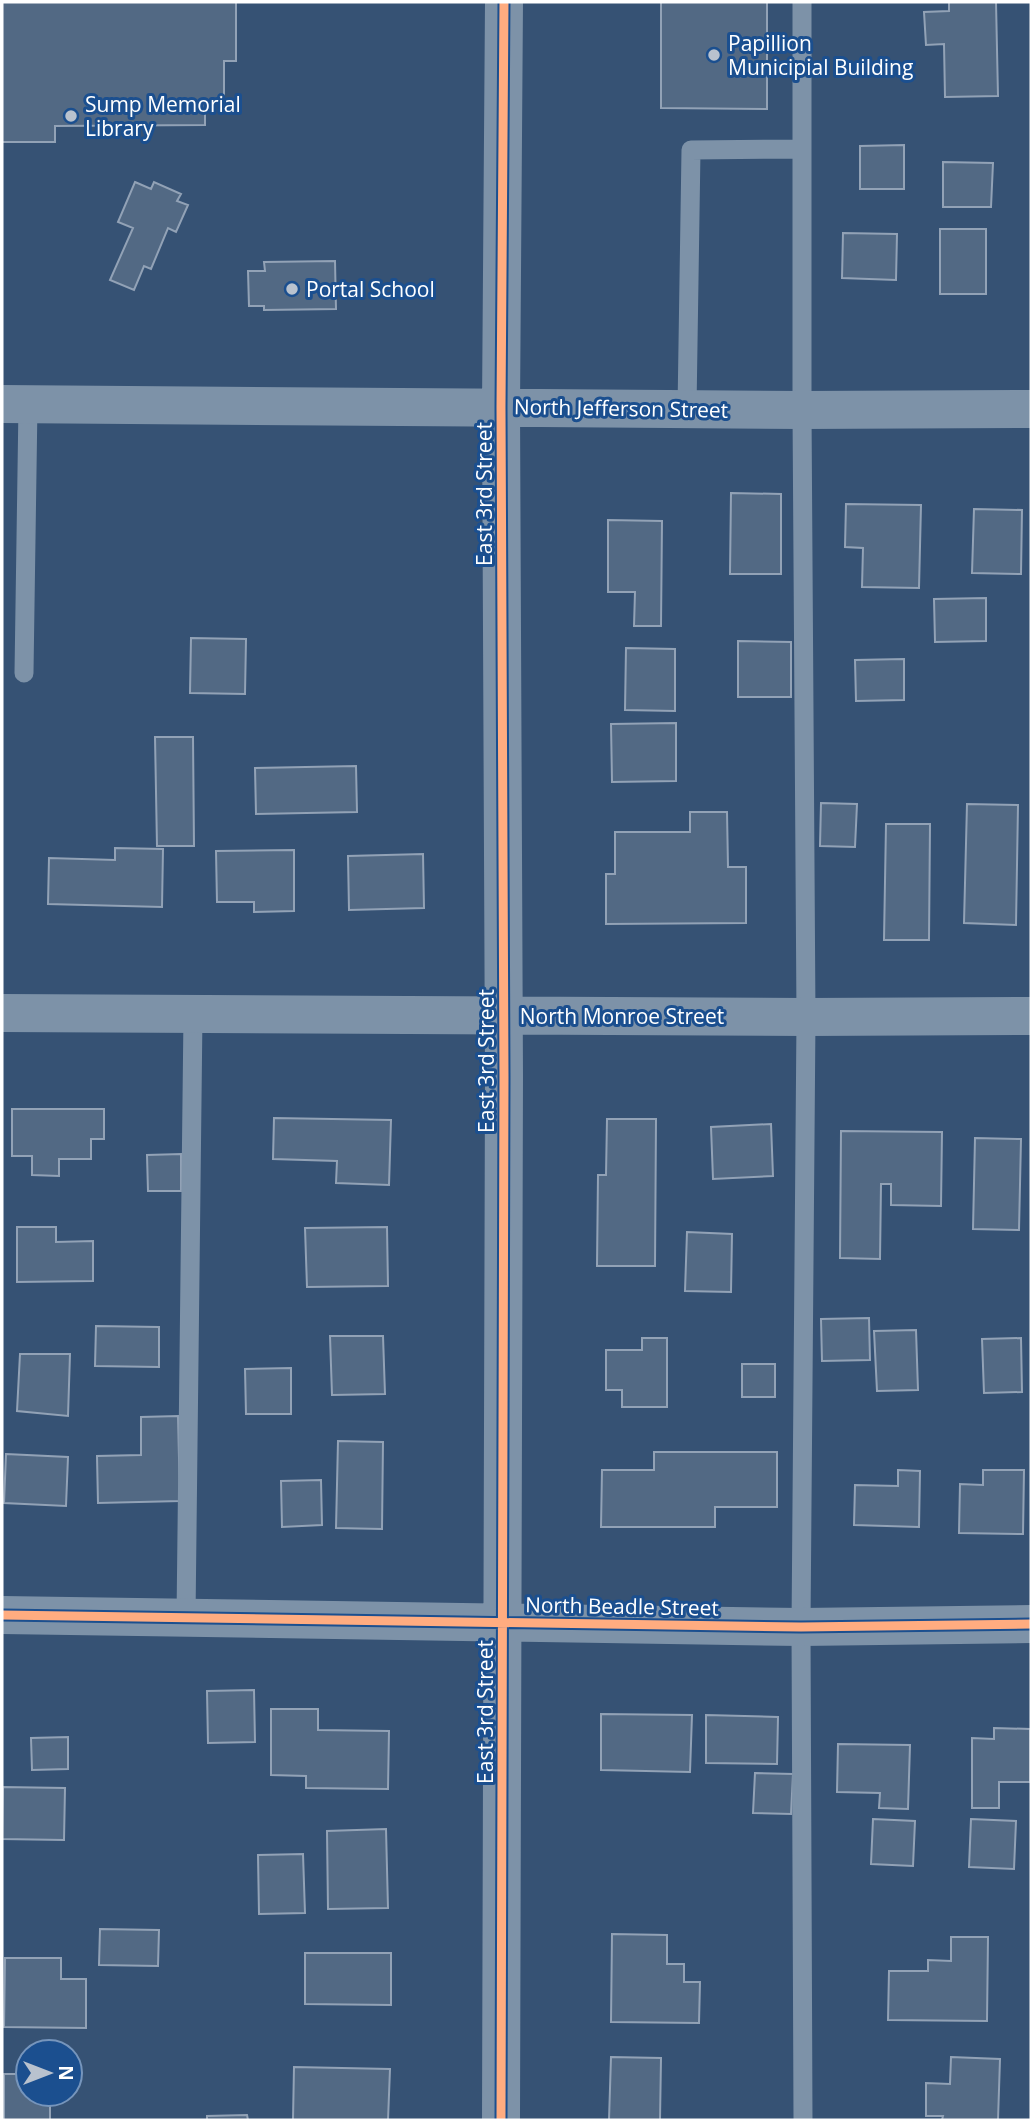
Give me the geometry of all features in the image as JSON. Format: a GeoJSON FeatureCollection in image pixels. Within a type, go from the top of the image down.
{"type":"FeatureCollection","features":[{"type":"Feature","properties":{"kind":"street","name":"East 3rd Street"},"geometry":{"type":"LineString","coordinates":[[501,2120],[504,2]]}},
{"type":"Feature","properties":{"kind":"street","name":"North Jefferson Street"},"geometry":{"type":"LineString","coordinates":[[15,404],[802,410],[1031,409]]}},
{"type":"Feature","properties":{"kind":"street","name":"North Monroe Street"},"geometry":{"type":"LineString","coordinates":[[2,1013],[1031,1016]]}},
{"type":"Feature","properties":{"kind":"street","name":"North Beadle Street"},"geometry":{"type":"LineString","coordinates":[[2,1615],[801,1627],[1031,1623]]}},
{"type":"Feature","properties":{"kind":"lane"},"geometry":{"type":"LineString","coordinates":[[803,2],[802,410],[806,1017],[801,1627],[803,2120]]}},
{"type":"Feature","properties":{"kind":"lane"},"geometry":{"type":"LineString","coordinates":[[687,409],[691,150],[803,149]]}},
{"type":"Feature","properties":{"kind":"lane"},"geometry":{"type":"LineString","coordinates":[[15,404],[24,673]]}},
{"type":"Feature","properties":{"kind":"lane"},"geometry":{"type":"LineString","coordinates":[[186,1618],[193,1014]]}},
{"type":"Feature","properties":{"kind":"building"},"geometry":{"type":"Polygon","coordinates":[[[2,2],[236,2],[236,61],[224,61],[224,101],[205,101],[205,125],[55,126],[55,142],[2,142],[2,2]]]}},
{"type":"Feature","properties":{"kind":"building","name":"Papillion Municipial Building"},"geometry":{"type":"Polygon","coordinates":[[[661,2],[767,2],[767,109],[661,108],[661,2]]]}},
{"type":"Feature","properties":{"kind":"building"},"geometry":{"type":"Polygon","coordinates":[[[949,2],[996,2],[998,96],[945,97],[944,44],[926,45],[924,12],[949,11],[949,2]]]}},
{"type":"Feature","properties":{"kind":"building"},"geometry":{"type":"Polygon","coordinates":[[[904,145],[904,189],[860,189],[860,146],[904,145]]]}},
{"type":"Feature","properties":{"kind":"building"},"geometry":{"type":"Polygon","coordinates":[[[943,162],[993,163],[991,207],[943,207],[943,162]]]}},
{"type":"Feature","properties":{"kind":"building"},"geometry":{"type":"Polygon","coordinates":[[[135,182],[151,189],[154,182],[181,194],[177,201],[188,205],[176,232],[168,228],[151,269],[144,266],[134,290],[110,280],[133,228],[118,222],[135,182]]]}},
{"type":"Feature","properties":{"kind":"building"},"geometry":{"type":"Polygon","coordinates":[[[940,229],[986,229],[986,294],[940,294],[940,229]]]}},
{"type":"Feature","properties":{"kind":"building"},"geometry":{"type":"Polygon","coordinates":[[[843,233],[897,234],[896,280],[842,278],[843,233]]]}},
{"type":"Feature","properties":{"kind":"building","name":"Portal School"},"geometry":{"type":"Polygon","coordinates":[[[335,261],[336,309],[264,310],[264,306],[249,306],[248,271],[265,271],[264,262],[335,261]]]}},
{"type":"Feature","properties":{"kind":"building"},"geometry":{"type":"Polygon","coordinates":[[[731,493],[781,494],[781,574],[730,574],[731,493]]]}},
{"type":"Feature","properties":{"kind":"building"},"geometry":{"type":"Polygon","coordinates":[[[846,504],[921,505],[919,588],[862,587],[863,548],[845,547],[846,504]]]}},
{"type":"Feature","properties":{"kind":"building"},"geometry":{"type":"Polygon","coordinates":[[[974,509],[1022,510],[1021,574],[972,573],[974,509]]]}},
{"type":"Feature","properties":{"kind":"building"},"geometry":{"type":"Polygon","coordinates":[[[608,520],[662,521],[661,626],[634,626],[635,592],[608,592],[608,520]]]}},
{"type":"Feature","properties":{"kind":"building"},"geometry":{"type":"Polygon","coordinates":[[[986,598],[986,641],[935,642],[934,599],[986,598]]]}},
{"type":"Feature","properties":{"kind":"building"},"geometry":{"type":"Polygon","coordinates":[[[191,638],[246,639],[245,694],[190,693],[191,638]]]}},
{"type":"Feature","properties":{"kind":"building"},"geometry":{"type":"Polygon","coordinates":[[[738,641],[791,642],[791,697],[738,697],[738,641]]]}},
{"type":"Feature","properties":{"kind":"building"},"geometry":{"type":"Polygon","coordinates":[[[626,648],[675,649],[675,711],[625,710],[626,648]]]}},
{"type":"Feature","properties":{"kind":"building"},"geometry":{"type":"Polygon","coordinates":[[[904,659],[904,700],[856,701],[855,660],[904,659]]]}},
{"type":"Feature","properties":{"kind":"building"},"geometry":{"type":"Polygon","coordinates":[[[676,723],[676,781],[612,782],[611,724],[676,723]]]}},
{"type":"Feature","properties":{"kind":"building"},"geometry":{"type":"Polygon","coordinates":[[[155,737],[193,737],[194,846],[157,846],[155,737]]]}},
{"type":"Feature","properties":{"kind":"building"},"geometry":{"type":"Polygon","coordinates":[[[356,766],[357,812],[256,814],[255,768],[356,766]]]}},
{"type":"Feature","properties":{"kind":"building"},"geometry":{"type":"Polygon","coordinates":[[[821,803],[857,804],[855,847],[820,846],[821,803]]]}},
{"type":"Feature","properties":{"kind":"building"},"geometry":{"type":"Polygon","coordinates":[[[967,804],[1018,805],[1016,925],[964,923],[967,804]]]}},
{"type":"Feature","properties":{"kind":"building"},"geometry":{"type":"Polygon","coordinates":[[[690,812],[727,812],[728,867],[746,867],[746,923],[606,924],[606,874],[615,874],[615,832],[690,832],[690,812]]]}},
{"type":"Feature","properties":{"kind":"building"},"geometry":{"type":"Polygon","coordinates":[[[886,824],[930,824],[929,940],[884,940],[886,824]]]}},
{"type":"Feature","properties":{"kind":"building"},"geometry":{"type":"Polygon","coordinates":[[[115,848],[163,849],[162,907],[48,904],[49,858],[115,860],[115,848]]]}},
{"type":"Feature","properties":{"kind":"building"},"geometry":{"type":"Polygon","coordinates":[[[294,850],[294,911],[254,912],[254,902],[217,902],[216,851],[294,850]]]}},
{"type":"Feature","properties":{"kind":"building"},"geometry":{"type":"Polygon","coordinates":[[[423,854],[424,908],[349,910],[348,856],[423,854]]]}},
{"type":"Feature","properties":{"kind":"building"},"geometry":{"type":"Polygon","coordinates":[[[12,1109],[104,1109],[104,1139],[91,1139],[91,1159],[59,1159],[59,1176],[32,1175],[32,1156],[12,1156],[12,1109]]]}},
{"type":"Feature","properties":{"kind":"building"},"geometry":{"type":"Polygon","coordinates":[[[274,1118],[391,1120],[389,1185],[336,1183],[337,1161],[273,1159],[274,1118]]]}},
{"type":"Feature","properties":{"kind":"building"},"geometry":{"type":"Polygon","coordinates":[[[607,1119],[656,1119],[655,1266],[597,1266],[598,1175],[606,1175],[607,1119]]]}},
{"type":"Feature","properties":{"kind":"building"},"geometry":{"type":"Polygon","coordinates":[[[771,1124],[773,1176],[713,1179],[711,1127],[771,1124]]]}},
{"type":"Feature","properties":{"kind":"building"},"geometry":{"type":"Polygon","coordinates":[[[841,1131],[942,1132],[941,1206],[891,1205],[891,1184],[881,1184],[880,1259],[840,1258],[841,1131]]]}},
{"type":"Feature","properties":{"kind":"building"},"geometry":{"type":"Polygon","coordinates":[[[975,1138],[1021,1139],[1019,1230],[973,1229],[975,1138]]]}},
{"type":"Feature","properties":{"kind":"building"},"geometry":{"type":"Polygon","coordinates":[[[181,1154],[181,1191],[148,1191],[147,1155],[181,1154]]]}},
{"type":"Feature","properties":{"kind":"building"},"geometry":{"type":"Polygon","coordinates":[[[17,1227],[56,1227],[56,1242],[93,1241],[93,1281],[17,1282],[17,1227]]]}},
{"type":"Feature","properties":{"kind":"building"},"geometry":{"type":"Polygon","coordinates":[[[387,1227],[388,1286],[307,1287],[305,1228],[387,1227]]]}},
{"type":"Feature","properties":{"kind":"building"},"geometry":{"type":"Polygon","coordinates":[[[687,1232],[732,1234],[731,1292],[685,1291],[687,1232]]]}},
{"type":"Feature","properties":{"kind":"building"},"geometry":{"type":"Polygon","coordinates":[[[869,1318],[870,1360],[822,1361],[821,1319],[869,1318]]]}},
{"type":"Feature","properties":{"kind":"building"},"geometry":{"type":"Polygon","coordinates":[[[96,1326],[159,1327],[159,1367],[95,1366],[96,1326]]]}},
{"type":"Feature","properties":{"kind":"building"},"geometry":{"type":"Polygon","coordinates":[[[916,1330],[918,1390],[877,1391],[874,1331],[916,1330]]]}},
{"type":"Feature","properties":{"kind":"building"},"geometry":{"type":"Polygon","coordinates":[[[330,1336],[383,1336],[385,1394],[332,1395],[330,1336]]]}},
{"type":"Feature","properties":{"kind":"building"},"geometry":{"type":"Polygon","coordinates":[[[642,1338],[667,1338],[667,1407],[622,1407],[622,1390],[606,1390],[606,1350],[642,1350],[642,1338]]]}},
{"type":"Feature","properties":{"kind":"building"},"geometry":{"type":"Polygon","coordinates":[[[1021,1338],[1022,1392],[984,1393],[982,1339],[1021,1338]]]}},
{"type":"Feature","properties":{"kind":"building"},"geometry":{"type":"Polygon","coordinates":[[[20,1354],[70,1354],[68,1416],[17,1411],[20,1354]]]}},
{"type":"Feature","properties":{"kind":"building"},"geometry":{"type":"Polygon","coordinates":[[[742,1364],[775,1364],[775,1397],[742,1397],[742,1364]]]}},
{"type":"Feature","properties":{"kind":"building"},"geometry":{"type":"Polygon","coordinates":[[[291,1368],[291,1414],[246,1414],[245,1369],[291,1368]]]}},
{"type":"Feature","properties":{"kind":"building"},"geometry":{"type":"Polygon","coordinates":[[[178,1416],[180,1501],[98,1503],[97,1456],[141,1455],[141,1417],[178,1416]]]}},
{"type":"Feature","properties":{"kind":"building"},"geometry":{"type":"Polygon","coordinates":[[[338,1441],[383,1442],[382,1529],[336,1528],[338,1441]]]}},
{"type":"Feature","properties":{"kind":"building"},"geometry":{"type":"Polygon","coordinates":[[[654,1452],[777,1452],[777,1507],[715,1507],[715,1527],[601,1527],[602,1470],[654,1470],[654,1452]]]}},
{"type":"Feature","properties":{"kind":"building"},"geometry":{"type":"Polygon","coordinates":[[[6,1454],[68,1457],[66,1506],[4,1503],[6,1454]]]}},
{"type":"Feature","properties":{"kind":"building"},"geometry":{"type":"Polygon","coordinates":[[[898,1470],[920,1471],[919,1527],[854,1525],[855,1485],[898,1486],[898,1470]]]}},
{"type":"Feature","properties":{"kind":"building"},"geometry":{"type":"Polygon","coordinates":[[[983,1470],[1024,1470],[1023,1534],[959,1533],[960,1484],[983,1485],[983,1470]]]}},
{"type":"Feature","properties":{"kind":"building"},"geometry":{"type":"Polygon","coordinates":[[[321,1480],[322,1525],[282,1527],[281,1481],[321,1480]]]}},
{"type":"Feature","properties":{"kind":"building"},"geometry":{"type":"Polygon","coordinates":[[[254,1690],[255,1742],[208,1743],[207,1691],[254,1690]]]}},
{"type":"Feature","properties":{"kind":"building"},"geometry":{"type":"Polygon","coordinates":[[[271,1709],[318,1709],[318,1730],[389,1731],[388,1789],[306,1788],[306,1776],[271,1775],[271,1709]]]}},
{"type":"Feature","properties":{"kind":"building"},"geometry":{"type":"Polygon","coordinates":[[[601,1714],[692,1715],[690,1772],[601,1770],[601,1714]]]}},
{"type":"Feature","properties":{"kind":"building"},"geometry":{"type":"Polygon","coordinates":[[[706,1715],[778,1717],[777,1764],[706,1763],[706,1715]]]}},
{"type":"Feature","properties":{"kind":"building"},"geometry":{"type":"Polygon","coordinates":[[[994,1728],[1030,1729],[1030,1782],[999,1782],[999,1808],[972,1808],[972,1738],[994,1739],[994,1728]]]}},
{"type":"Feature","properties":{"kind":"building"},"geometry":{"type":"Polygon","coordinates":[[[68,1737],[68,1769],[32,1770],[31,1738],[68,1737]]]}},
{"type":"Feature","properties":{"kind":"building"},"geometry":{"type":"Polygon","coordinates":[[[838,1744],[910,1745],[908,1809],[879,1808],[880,1793],[837,1792],[838,1744]]]}},
{"type":"Feature","properties":{"kind":"building"},"geometry":{"type":"Polygon","coordinates":[[[755,1773],[793,1774],[791,1814],[753,1813],[755,1773]]]}},
{"type":"Feature","properties":{"kind":"building"},"geometry":{"type":"Polygon","coordinates":[[[3,1787],[65,1788],[64,1840],[2,1839],[3,1787]]]}},
{"type":"Feature","properties":{"kind":"building"},"geometry":{"type":"Polygon","coordinates":[[[873,1819],[915,1821],[913,1866],[871,1864],[873,1819]]]}},
{"type":"Feature","properties":{"kind":"building"},"geometry":{"type":"Polygon","coordinates":[[[971,1819],[1016,1821],[1014,1869],[969,1867],[971,1819]]]}},
{"type":"Feature","properties":{"kind":"building"},"geometry":{"type":"Polygon","coordinates":[[[386,1829],[388,1908],[328,1909],[327,1831],[386,1829]]]}},
{"type":"Feature","properties":{"kind":"building"},"geometry":{"type":"Polygon","coordinates":[[[303,1854],[305,1913],[259,1914],[258,1855],[303,1854]]]}},
{"type":"Feature","properties":{"kind":"building"},"geometry":{"type":"Polygon","coordinates":[[[100,1929],[159,1930],[158,1966],[99,1965],[100,1929]]]}},
{"type":"Feature","properties":{"kind":"building"},"geometry":{"type":"Polygon","coordinates":[[[612,1934],[667,1935],[667,1964],[684,1964],[684,1982],[700,1982],[699,2023],[611,2022],[612,1934]]]}},
{"type":"Feature","properties":{"kind":"building"},"geometry":{"type":"Polygon","coordinates":[[[951,1937],[988,1937],[987,2021],[888,2020],[889,1971],[928,1971],[928,1960],[951,1961],[951,1937]]]}},
{"type":"Feature","properties":{"kind":"building"},"geometry":{"type":"Polygon","coordinates":[[[305,1953],[391,1953],[391,2005],[305,2004],[305,1953]]]}},
{"type":"Feature","properties":{"kind":"building"},"geometry":{"type":"Polygon","coordinates":[[[5,1958],[61,1958],[61,1979],[86,1979],[86,2028],[4,2027],[5,1958]]]}},
{"type":"Feature","properties":{"kind":"building"},"geometry":{"type":"Polygon","coordinates":[[[611,2057],[661,2058],[660,2120],[609,2120],[611,2057]]]}},
{"type":"Feature","properties":{"kind":"building"},"geometry":{"type":"Polygon","coordinates":[[[951,2057],[1000,2059],[998,2120],[942,2120],[943,2116],[926,2116],[926,2083],[950,2084],[951,2057]]]}},
{"type":"Feature","properties":{"kind":"building"},"geometry":{"type":"Polygon","coordinates":[[[294,2067],[390,2069],[388,2120],[293,2120],[294,2067]]]}},
{"type":"Feature","properties":{"kind":"building"},"geometry":{"type":"Polygon","coordinates":[[[4,2074],[14,2074],[14,2108],[50,2108],[50,2120],[4,2120],[4,2074]]]}},
{"type":"Feature","properties":{"kind":"building"},"geometry":{"type":"Polygon","coordinates":[[[247,2115],[248,2120],[207,2120],[207,2116],[247,2115]]]}},
{"type":"Feature","properties":{"kind":"cycle path"},"geometry":{"type":"LineString","coordinates":[[501,2120],[504,1077],[501,407],[504,2]]}},
{"type":"Feature","properties":{"kind":"cycle path"},"geometry":{"type":"LineString","coordinates":[[2,1615],[801,1627],[1031,1624]]}},
{"type":"Feature","properties":{"kind":"place","name":"Papillion Municipial Building"},"geometry":{"type":"Point","coordinates":[714,55]}},
{"type":"Feature","properties":{"kind":"place","name":"Sump Memorial Library"},"geometry":{"type":"Point","coordinates":[71,116]}},
{"type":"Feature","properties":{"kind":"place","name":"Portal School"},"geometry":{"type":"Point","coordinates":[292,289]}}]}
